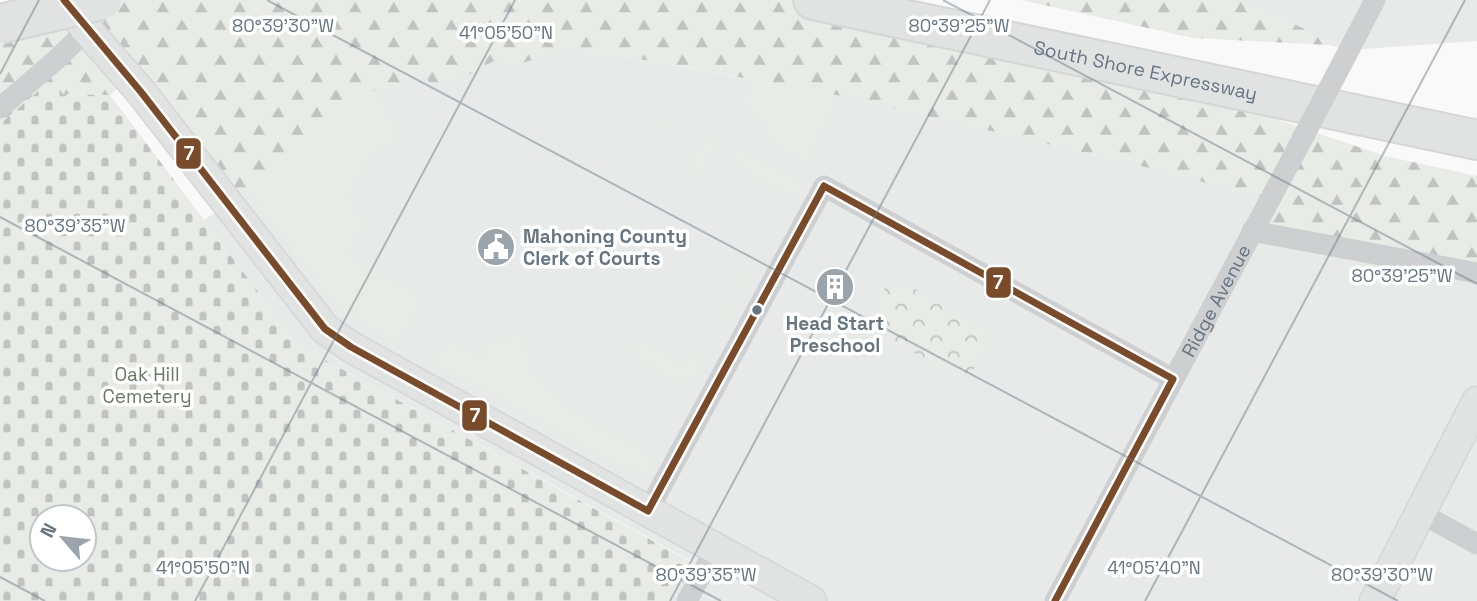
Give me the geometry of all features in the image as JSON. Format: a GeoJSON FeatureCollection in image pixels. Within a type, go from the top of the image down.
{"type":"FeatureCollection","features":[{"type":"Feature","properties":{"kind":"highway","name":"South Shore Expressway"},"geometry":{"type":"LineString","coordinates":[[813,0],[1477,139]]}},
{"type":"Feature","properties":{"kind":"highway"},"geometry":{"type":"LineString","coordinates":[[0,24],[94,15]]}},
{"type":"Feature","properties":{"kind":"street"},"geometry":{"type":"LineString","coordinates":[[64,0],[94,15],[141,92],[325,330],[351,347],[811,601]]}},
{"type":"Feature","properties":{"kind":"street","name":"Ridge Avenue"},"geometry":{"type":"LineString","coordinates":[[1055,601],[1375,0]]}},
{"type":"Feature","properties":{"kind":"street"},"geometry":{"type":"LineString","coordinates":[[0,108],[57,60],[94,15]]}},
{"type":"Feature","properties":{"kind":"street"},"geometry":{"type":"LineString","coordinates":[[648,511],[824,186],[1174,379]]}},
{"type":"Feature","properties":{"kind":"street"},"geometry":{"type":"LineString","coordinates":[[1252,231],[1477,273]]}},
{"type":"Feature","properties":{"kind":"street"},"geometry":{"type":"LineString","coordinates":[[1375,601],[1477,402]]}},
{"type":"Feature","properties":{"kind":"street"},"geometry":{"type":"LineString","coordinates":[[1420,513],[1477,544]]}},
{"type":"Feature","properties":{"kind":"street"},"geometry":{"type":"LineString","coordinates":[[688,601],[716,548]]}},
{"type":"Feature","properties":{"kind":"shaded area"},"geometry":{"type":"Polygon","coordinates":[[[1244,0],[1477,0],[1477,41],[1349,50],[1244,0]]]}},
{"type":"Feature","properties":{"kind":"shaded area"},"geometry":{"type":"Polygon","coordinates":[[[506,39],[644,60],[841,96],[1137,165],[1270,199],[1477,273],[1477,601],[671,601],[691,561],[298,345],[204,220],[406,66],[506,39]]]}},
{"type":"Feature","properties":{"kind":"green space"},"geometry":{"type":"Polygon","coordinates":[[[102,0],[813,0],[1120,66],[1385,156],[1477,176],[1477,273],[1252,231],[1269,199],[1137,165],[841,96],[580,50],[559,51],[507,68],[501,57],[448,86],[444,79],[432,86],[423,73],[381,98],[375,90],[226,203],[130,78],[110,95],[63,94],[52,80],[0,124],[0,24],[102,0]]]}},
{"type":"Feature","properties":{"kind":"green space"},"geometry":{"type":"Polygon","coordinates":[[[1022,0],[1244,0],[1349,50],[1329,45],[1193,38],[1022,0]]]}},
{"type":"Feature","properties":{"kind":"green space","name":"Oak Hill Cemetery"},"geometry":{"type":"Polygon","coordinates":[[[52,79],[63,94],[110,95],[298,345],[691,562],[671,601],[0,601],[0,124],[52,79]]]}},
{"type":"Feature","properties":{"kind":"green space"},"geometry":{"type":"Polygon","coordinates":[[[748,81],[841,96],[810,154],[815,157],[810,166],[782,150],[743,104],[748,81]]]}},
{"type":"Feature","properties":{"kind":"green space"},"geometry":{"type":"Polygon","coordinates":[[[375,90],[403,136],[370,158],[351,192],[354,209],[368,216],[347,255],[425,297],[402,341],[436,360],[449,341],[485,360],[492,334],[506,342],[513,330],[530,334],[527,344],[529,356],[538,377],[550,391],[580,414],[648,451],[652,460],[651,475],[647,477],[636,469],[623,468],[339,311],[244,190],[375,90]]]}},
{"type":"Feature","properties":{"kind":"green space"},"geometry":{"type":"Polygon","coordinates":[[[645,114],[704,144],[710,133],[718,137],[710,158],[716,178],[699,169],[693,179],[685,174],[699,148],[684,139],[682,142],[675,139],[676,136],[666,130],[665,133],[642,120],[645,114]]]}},
{"type":"Feature","properties":{"kind":"green space"},"geometry":{"type":"Polygon","coordinates":[[[739,148],[799,181],[802,189],[796,194],[784,194],[730,163],[730,153],[739,148]]]}},
{"type":"Feature","properties":{"kind":"green space"},"geometry":{"type":"Polygon","coordinates":[[[749,263],[755,271],[723,329],[719,328],[716,332],[711,329],[749,263]]]}},
{"type":"Feature","properties":{"kind":"green space"},"geometry":{"type":"Polygon","coordinates":[[[906,284],[994,333],[967,381],[864,326],[886,286],[906,284]]]}},
{"type":"Feature","properties":{"kind":"green space"},"geometry":{"type":"Polygon","coordinates":[[[637,339],[684,364],[690,354],[695,352],[700,354],[704,361],[695,378],[678,383],[632,358],[629,350],[625,348],[627,344],[632,347],[637,339]]]}},
{"type":"Feature","properties":{"kind":"transit line","name":"7"},"geometry":{"type":"LineString","coordinates":[[64,0],[141,92],[325,329],[351,347],[648,511]]}},
{"type":"Feature","properties":{"kind":"transit line","name":"7"},"geometry":{"type":"LineString","coordinates":[[824,186],[1173,379]]}},
{"type":"Feature","properties":{"kind":"transit line","name":"7"},"geometry":{"type":"LineString","coordinates":[[648,511],[824,186]]}},
{"type":"Feature","properties":{"kind":"transit line","name":"7"},"geometry":{"type":"LineString","coordinates":[[1055,601],[1173,379]]}},
{"type":"Feature","properties":{"kind":"place","name":"Mahoning County Clerk of Courts"},"geometry":{"type":"Point","coordinates":[496,247]}},
{"type":"Feature","properties":{"kind":"place","name":"Head Start Preschool"},"geometry":{"type":"Point","coordinates":[835,287]}}]}
